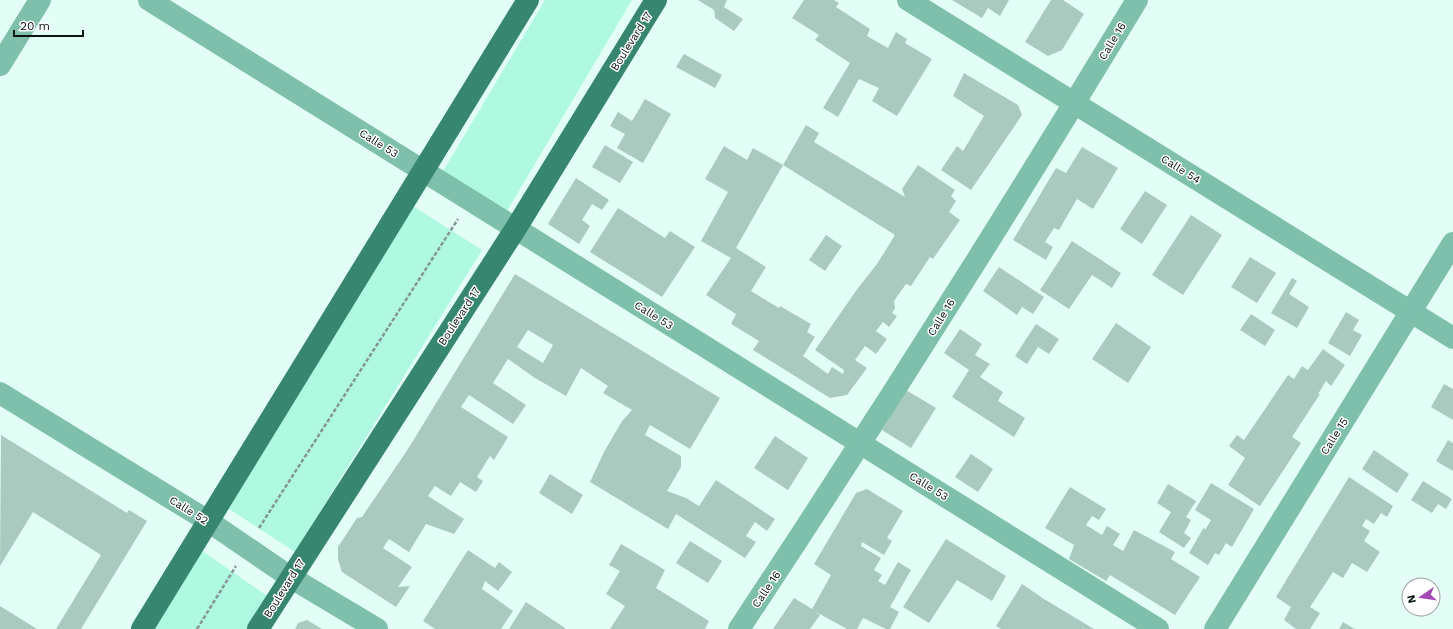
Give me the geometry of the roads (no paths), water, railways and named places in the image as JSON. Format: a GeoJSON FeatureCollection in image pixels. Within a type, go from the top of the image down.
{"type":"FeatureCollection","features":[{"type":"Feature","properties":{"kind":"main road"},"geometry":{"type":"LineString","coordinates":[[142,629],[528,0]]}},
{"type":"Feature","properties":{"kind":"main road","name":"Boulevard 17"},"geometry":{"type":"LineString","coordinates":[[258,629],[290,577],[516,228],[656,0]]}},
{"type":"Feature","properties":{"kind":"street"},"geometry":{"type":"LineString","coordinates":[[0,65],[40,0]]}},
{"type":"Feature","properties":{"kind":"street","name":"Calle 53"},"geometry":{"type":"LineString","coordinates":[[149,0],[1158,629]]}},
{"type":"Feature","properties":{"kind":"street","name":"Calle 54"},"geometry":{"type":"LineString","coordinates":[[908,0],[1453,338]]}},
{"type":"Feature","properties":{"kind":"street","name":"Calle 16"},"geometry":{"type":"LineString","coordinates":[[739,629],[861,444],[1075,103],[1137,0]]}},
{"type":"Feature","properties":{"kind":"street","name":"Calle 15"},"geometry":{"type":"LineString","coordinates":[[1215,629],[1453,243]]}},
{"type":"Feature","properties":{"kind":"street","name":"Calle 52"},"geometry":{"type":"LineString","coordinates":[[0,393],[208,521],[290,577],[377,629]]}}]}
